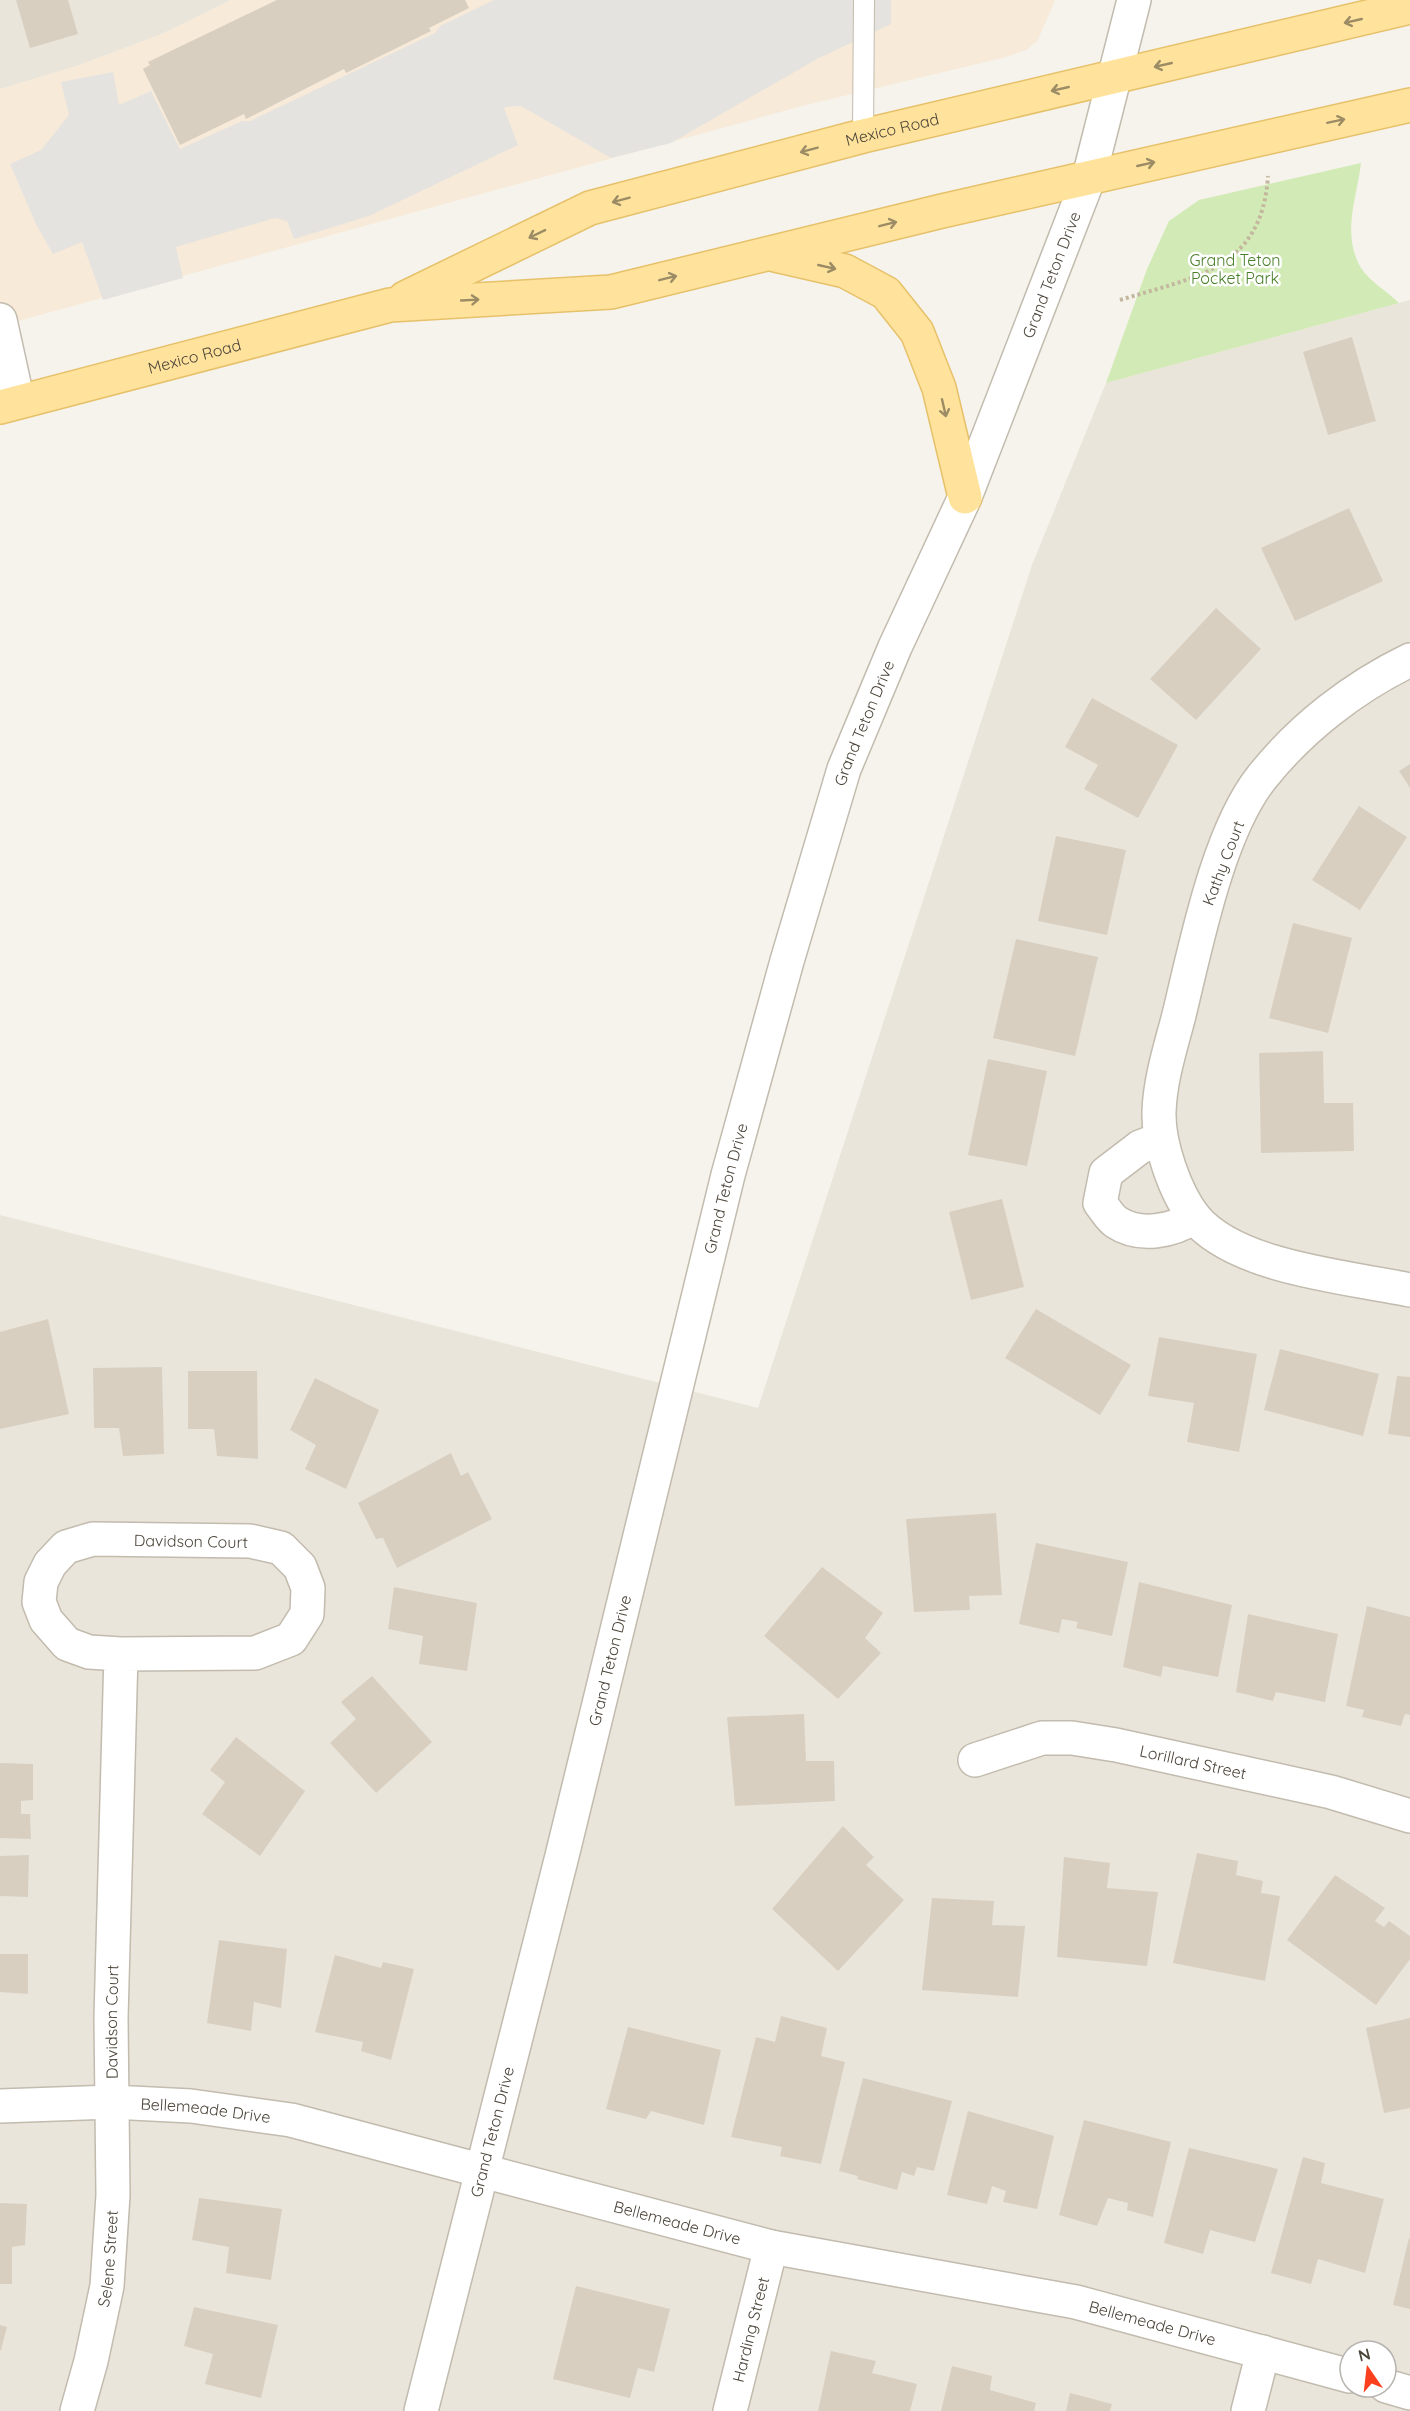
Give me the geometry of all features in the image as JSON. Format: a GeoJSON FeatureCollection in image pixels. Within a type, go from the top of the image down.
{"type":"FeatureCollection","features":[{"type":"Feature","properties":{"kind":"main road"},"geometry":{"type":"LineString","coordinates":[[1389,0],[1410,2]]}},
{"type":"Feature","properties":{"kind":"main road","name":"Mexico Road"},"geometry":{"type":"LineString","coordinates":[[390,305],[590,208],[863,136],[1410,8]]}},
{"type":"Feature","properties":{"kind":"main road","name":"Mexico Road"},"geometry":{"type":"LineString","coordinates":[[9,404],[390,305],[611,292],[1089,177],[1410,105]]}},
{"type":"Feature","properties":{"kind":"main road"},"geometry":{"type":"LineString","coordinates":[[770,254],[845,271],[886,293],[917,332],[939,388],[965,497]]}},
{"type":"Feature","properties":{"kind":"street","name":"Grand Teton Drive"},"geometry":{"type":"LineString","coordinates":[[421,2411],[483,2171],[728,1175],[787,961],[844,769],[895,647],[965,497],[1089,177],[1117,76],[1134,0]]}},
{"type":"Feature","properties":{"kind":"street"},"geometry":{"type":"LineString","coordinates":[[0,320],[9,404]]}},
{"type":"Feature","properties":{"kind":"street","name":"Kathy Court"},"geometry":{"type":"LineString","coordinates":[[1410,660],[1384,672],[1316,721],[1261,778],[1235,825],[1205,909],[1163,1082],[1159,1113],[1161,1138],[1172,1174],[1194,1217],[1219,1239],[1263,1260],[1410,1290]]}},
{"type":"Feature","properties":{"kind":"street"},"geometry":{"type":"LineString","coordinates":[[1161,1138],[1140,1147],[1106,1173],[1101,1203],[1116,1222],[1141,1231],[1178,1227],[1194,1217]]}},
{"type":"Feature","properties":{"kind":"street","name":"Davidson Court"},"geometry":{"type":"LineString","coordinates":[[93,1539],[250,1541],[281,1548],[300,1567],[308,1588],[307,1614],[291,1639],[255,1653],[121,1654],[89,1652],[67,1644],[46,1620],[39,1602],[41,1582],[50,1564],[66,1547],[93,1539]]}},
{"type":"Feature","properties":{"kind":"street","name":"Davidson Court"},"geometry":{"type":"LineString","coordinates":[[112,2102],[111,2018],[121,1654]]}},
{"type":"Feature","properties":{"kind":"street","name":"Lorillard Street"},"geometry":{"type":"LineString","coordinates":[[975,1760],[1042,1738],[1072,1738],[1116,1744],[1331,1792],[1410,1816]]}},
{"type":"Feature","properties":{"kind":"street","name":"Bellemeade Drive"},"geometry":{"type":"LineString","coordinates":[[0,2106],[112,2102],[191,2106],[291,2120],[771,2247],[1076,2302],[1338,2373]]}},
{"type":"Feature","properties":{"kind":"street","name":"Selene Street"},"geometry":{"type":"LineString","coordinates":[[77,2411],[91,2361],[107,2286],[113,2195],[112,2102]]}},
{"type":"Feature","properties":{"kind":"street","name":"Harding Street"},"geometry":{"type":"LineString","coordinates":[[730,2411],[771,2247]]}},
{"type":"Feature","properties":{"kind":"street"},"geometry":{"type":"LineString","coordinates":[[1248,2411],[1263,2352]]}},
{"type":"Feature","properties":{"kind":"lane"},"geometry":{"type":"LineString","coordinates":[[863,136],[864,0]]}},
{"type":"Feature","properties":{"kind":"path"},"geometry":{"type":"LineString","coordinates":[[1120,300],[1209,271],[1229,259],[1247,243],[1260,222],[1266,198],[1268,164]]}},
{"type":"Feature","properties":{"kind":"shaded area"},"geometry":{"type":"Polygon","coordinates":[[[0,0],[231,0],[162,34],[77,66],[0,89],[0,0]]]}},
{"type":"Feature","properties":{"kind":"shaded area"},"geometry":{"type":"Polygon","coordinates":[[[231,0],[1055,0],[1038,40],[1026,50],[1006,57],[802,106],[0,326],[0,89],[77,66],[162,34],[231,0]]]}},
{"type":"Feature","properties":{"kind":"shaded area"},"geometry":{"type":"Polygon","coordinates":[[[494,0],[891,0],[891,24],[817,59],[671,143],[611,158],[521,106],[506,107],[504,108],[518,145],[369,216],[294,239],[287,221],[275,218],[176,247],[183,278],[103,300],[82,242],[53,254],[36,224],[10,164],[41,150],[69,115],[61,82],[113,72],[119,105],[151,91],[180,149],[242,121],[250,121],[435,33],[440,26],[494,0]]]}},
{"type":"Feature","properties":{"kind":"shaded area"},"geometry":{"type":"Polygon","coordinates":[[[1410,300],[1410,2411],[0,2411],[0,1215],[758,1408],[1032,565],[1106,383],[1410,300]]]}},
{"type":"Feature","properties":{"kind":"green space","name":"Grand Teton Pocket Park"},"geometry":{"type":"Polygon","coordinates":[[[1361,163],[1351,229],[1355,255],[1365,273],[1399,303],[1106,383],[1147,269],[1169,221],[1199,200],[1361,163]]]}},
{"type":"Feature","properties":{"kind":"building"},"geometry":{"type":"Polygon","coordinates":[[[16,0],[68,0],[78,34],[30,48],[16,0]]]}},
{"type":"Feature","properties":{"kind":"building"},"geometry":{"type":"Polygon","coordinates":[[[277,0],[465,0],[469,8],[429,28],[431,31],[346,73],[344,69],[246,119],[244,114],[180,145],[143,69],[150,65],[148,62],[277,0]]]}},
{"type":"Feature","properties":{"kind":"building"},"geometry":{"type":"Polygon","coordinates":[[[1352,337],[1376,421],[1328,435],[1303,352],[1352,337]]]}},
{"type":"Feature","properties":{"kind":"building"},"geometry":{"type":"Polygon","coordinates":[[[1349,508],[1383,581],[1295,621],[1261,548],[1349,508]]]}},
{"type":"Feature","properties":{"kind":"building"},"geometry":{"type":"Polygon","coordinates":[[[1216,608],[1261,649],[1196,720],[1150,679],[1216,608]]]}},
{"type":"Feature","properties":{"kind":"building"},"geometry":{"type":"Polygon","coordinates":[[[1092,698],[1178,745],[1138,818],[1084,789],[1098,765],[1065,747],[1092,698]]]}},
{"type":"Feature","properties":{"kind":"building"},"geometry":{"type":"Polygon","coordinates":[[[1410,764],[1410,788],[1399,771],[1410,764]]]}},
{"type":"Feature","properties":{"kind":"building"},"geometry":{"type":"Polygon","coordinates":[[[1359,806],[1407,837],[1360,910],[1312,880],[1359,806]]]}},
{"type":"Feature","properties":{"kind":"building"},"geometry":{"type":"Polygon","coordinates":[[[1056,836],[1126,850],[1107,935],[1038,921],[1056,836]]]}},
{"type":"Feature","properties":{"kind":"building"},"geometry":{"type":"Polygon","coordinates":[[[1293,923],[1352,938],[1328,1033],[1269,1018],[1293,923]]]}},
{"type":"Feature","properties":{"kind":"building"},"geometry":{"type":"Polygon","coordinates":[[[1016,939],[1098,957],[1075,1056],[993,1038],[1016,939]]]}},
{"type":"Feature","properties":{"kind":"building"},"geometry":{"type":"Polygon","coordinates":[[[1323,1051],[1324,1103],[1353,1103],[1354,1151],[1261,1153],[1259,1053],[1323,1051]]]}},
{"type":"Feature","properties":{"kind":"building"},"geometry":{"type":"Polygon","coordinates":[[[988,1059],[1047,1071],[1027,1166],[968,1155],[988,1059]]]}},
{"type":"Feature","properties":{"kind":"building"},"geometry":{"type":"Polygon","coordinates":[[[1002,1199],[1024,1287],[971,1300],[949,1212],[1002,1199]]]}},
{"type":"Feature","properties":{"kind":"building"},"geometry":{"type":"Polygon","coordinates":[[[1036,1309],[1131,1365],[1100,1415],[1005,1358],[1036,1309]]]}},
{"type":"Feature","properties":{"kind":"building"},"geometry":{"type":"Polygon","coordinates":[[[48,1319],[69,1414],[0,1429],[0,1332],[48,1319]]]}},
{"type":"Feature","properties":{"kind":"building"},"geometry":{"type":"Polygon","coordinates":[[[1159,1337],[1257,1354],[1239,1452],[1187,1442],[1194,1403],[1148,1396],[1159,1337]]]}},
{"type":"Feature","properties":{"kind":"building"},"geometry":{"type":"Polygon","coordinates":[[[1280,1349],[1379,1374],[1363,1436],[1264,1410],[1280,1349]]]}},
{"type":"Feature","properties":{"kind":"building"},"geometry":{"type":"Polygon","coordinates":[[[162,1367],[164,1454],[123,1456],[119,1428],[94,1428],[93,1368],[162,1367]]]}},
{"type":"Feature","properties":{"kind":"building"},"geometry":{"type":"Polygon","coordinates":[[[188,1371],[257,1371],[258,1459],[217,1456],[214,1429],[188,1429],[188,1371]]]}},
{"type":"Feature","properties":{"kind":"building"},"geometry":{"type":"Polygon","coordinates":[[[1397,1376],[1410,1377],[1410,1437],[1388,1434],[1397,1376]]]}},
{"type":"Feature","properties":{"kind":"building"},"geometry":{"type":"Polygon","coordinates":[[[315,1378],[379,1410],[346,1489],[305,1469],[316,1445],[290,1430],[315,1378]]]}},
{"type":"Feature","properties":{"kind":"building"},"geometry":{"type":"Polygon","coordinates":[[[451,1453],[461,1476],[468,1472],[492,1519],[397,1568],[383,1538],[376,1539],[358,1503],[451,1453]]]}},
{"type":"Feature","properties":{"kind":"building"},"geometry":{"type":"Polygon","coordinates":[[[996,1513],[1002,1595],[969,1596],[970,1610],[914,1612],[906,1519],[996,1513]]]}},
{"type":"Feature","properties":{"kind":"building"},"geometry":{"type":"Polygon","coordinates":[[[1036,1543],[1128,1562],[1112,1636],[1076,1628],[1078,1622],[1062,1619],[1059,1633],[1019,1624],[1036,1543]]]}},
{"type":"Feature","properties":{"kind":"building"},"geometry":{"type":"Polygon","coordinates":[[[822,1567],[883,1613],[865,1638],[881,1653],[838,1699],[764,1636],[822,1567]]]}},
{"type":"Feature","properties":{"kind":"building"},"geometry":{"type":"Polygon","coordinates":[[[1139,1582],[1232,1605],[1218,1677],[1163,1666],[1161,1677],[1123,1667],[1139,1582]]]}},
{"type":"Feature","properties":{"kind":"building"},"geometry":{"type":"Polygon","coordinates":[[[394,1587],[477,1603],[467,1671],[419,1664],[423,1636],[388,1629],[394,1587]]]}},
{"type":"Feature","properties":{"kind":"building"},"geometry":{"type":"Polygon","coordinates":[[[1367,1606],[1410,1617],[1410,1715],[1405,1714],[1401,1726],[1362,1717],[1364,1710],[1346,1706],[1367,1606]]]}},
{"type":"Feature","properties":{"kind":"building"},"geometry":{"type":"Polygon","coordinates":[[[1248,1614],[1338,1634],[1325,1702],[1276,1692],[1273,1701],[1236,1692],[1248,1614]]]}},
{"type":"Feature","properties":{"kind":"building"},"geometry":{"type":"Polygon","coordinates":[[[372,1676],[432,1742],[376,1793],[330,1743],[356,1719],[341,1702],[372,1676]]]}},
{"type":"Feature","properties":{"kind":"building"},"geometry":{"type":"Polygon","coordinates":[[[804,1714],[806,1761],[834,1761],[835,1801],[735,1806],[727,1717],[804,1714]]]}},
{"type":"Feature","properties":{"kind":"building"},"geometry":{"type":"Polygon","coordinates":[[[236,1737],[305,1791],[260,1856],[202,1814],[225,1782],[210,1770],[236,1737]]]}},
{"type":"Feature","properties":{"kind":"building"},"geometry":{"type":"Polygon","coordinates":[[[0,1763],[33,1764],[33,1800],[21,1801],[21,1814],[30,1814],[31,1839],[0,1838],[0,1763]]]}},
{"type":"Feature","properties":{"kind":"building"},"geometry":{"type":"Polygon","coordinates":[[[843,1826],[874,1857],[866,1865],[904,1900],[838,1971],[772,1909],[843,1826]]]}},
{"type":"Feature","properties":{"kind":"building"},"geometry":{"type":"Polygon","coordinates":[[[1197,1853],[1238,1861],[1236,1875],[1263,1881],[1261,1893],[1280,1896],[1265,1981],[1173,1963],[1197,1853]]]}},
{"type":"Feature","properties":{"kind":"building"},"geometry":{"type":"Polygon","coordinates":[[[29,1855],[28,1897],[0,1896],[0,1856],[29,1855]]]}},
{"type":"Feature","properties":{"kind":"building"},"geometry":{"type":"Polygon","coordinates":[[[1064,1857],[1110,1863],[1107,1888],[1158,1892],[1147,1966],[1057,1957],[1064,1857]]]}},
{"type":"Feature","properties":{"kind":"building"},"geometry":{"type":"Polygon","coordinates":[[[1335,1875],[1385,1908],[1375,1921],[1384,1927],[1389,1921],[1410,1936],[1410,1959],[1376,2005],[1287,1940],[1335,1875]]]}},
{"type":"Feature","properties":{"kind":"building"},"geometry":{"type":"Polygon","coordinates":[[[932,1898],[994,1901],[992,1925],[1025,1926],[1018,1997],[922,1990],[932,1898]]]}},
{"type":"Feature","properties":{"kind":"building"},"geometry":{"type":"Polygon","coordinates":[[[219,1940],[287,1949],[281,2008],[254,2002],[251,2031],[207,2023],[219,1940]]]}},
{"type":"Feature","properties":{"kind":"building"},"geometry":{"type":"Polygon","coordinates":[[[0,1954],[28,1954],[28,1994],[0,1992],[0,1954]]]}},
{"type":"Feature","properties":{"kind":"building"},"geometry":{"type":"Polygon","coordinates":[[[335,1955],[381,1968],[383,1962],[414,1969],[391,2060],[361,2051],[363,2042],[315,2032],[335,1955]]]}},
{"type":"Feature","properties":{"kind":"building"},"geometry":{"type":"Polygon","coordinates":[[[781,2016],[827,2028],[821,2056],[845,2062],[821,2164],[780,2156],[782,2147],[731,2137],[756,2037],[775,2042],[781,2016]]]}},
{"type":"Feature","properties":{"kind":"building"},"geometry":{"type":"Polygon","coordinates":[[[1410,2018],[1410,2108],[1384,2113],[1366,2028],[1410,2018]]]}},
{"type":"Feature","properties":{"kind":"building"},"geometry":{"type":"Polygon","coordinates":[[[628,2027],[721,2050],[704,2125],[651,2111],[646,2119],[606,2109],[628,2027]]]}},
{"type":"Feature","properties":{"kind":"building"},"geometry":{"type":"Polygon","coordinates":[[[863,2078],[952,2101],[934,2171],[917,2167],[914,2176],[902,2172],[897,2190],[857,2179],[858,2176],[839,2171],[863,2078]]]}},
{"type":"Feature","properties":{"kind":"building"},"geometry":{"type":"Polygon","coordinates":[[[968,2111],[1054,2136],[1037,2209],[1003,2202],[1006,2191],[992,2186],[987,2204],[947,2195],[968,2111]]]}},
{"type":"Feature","properties":{"kind":"building"},"geometry":{"type":"Polygon","coordinates":[[[1084,2120],[1171,2142],[1153,2217],[1127,2210],[1128,2203],[1108,2198],[1097,2226],[1059,2215],[1084,2120]]]}},
{"type":"Feature","properties":{"kind":"building"},"geometry":{"type":"Polygon","coordinates":[[[1189,2148],[1278,2169],[1255,2242],[1210,2230],[1203,2254],[1164,2243],[1189,2148]]]}},
{"type":"Feature","properties":{"kind":"building"},"geometry":{"type":"Polygon","coordinates":[[[1303,2157],[1325,2163],[1321,2183],[1384,2199],[1365,2273],[1318,2259],[1311,2284],[1271,2273],[1303,2157]]]}},
{"type":"Feature","properties":{"kind":"building"},"geometry":{"type":"Polygon","coordinates":[[[199,2198],[282,2209],[271,2280],[226,2273],[229,2247],[192,2240],[199,2198]]]}},
{"type":"Feature","properties":{"kind":"building"},"geometry":{"type":"Polygon","coordinates":[[[0,2203],[27,2204],[25,2245],[12,2247],[12,2284],[0,2284],[0,2203]]]}},
{"type":"Feature","properties":{"kind":"building"},"geometry":{"type":"Polygon","coordinates":[[[1410,2239],[1410,2309],[1393,2305],[1410,2239]]]}},
{"type":"Feature","properties":{"kind":"building"},"geometry":{"type":"Polygon","coordinates":[[[576,2286],[670,2309],[654,2372],[638,2368],[630,2398],[553,2379],[576,2286]]]}},
{"type":"Feature","properties":{"kind":"building"},"geometry":{"type":"Polygon","coordinates":[[[194,2307],[278,2325],[261,2398],[205,2384],[213,2354],[184,2346],[194,2307]]]}},
{"type":"Feature","properties":{"kind":"building"},"geometry":{"type":"Polygon","coordinates":[[[0,2325],[7,2327],[1,2350],[0,2350],[0,2325]]]}},
{"type":"Feature","properties":{"kind":"building"},"geometry":{"type":"Polygon","coordinates":[[[831,2351],[876,2361],[872,2373],[917,2384],[910,2411],[818,2411],[831,2351]]]}},
{"type":"Feature","properties":{"kind":"building"},"geometry":{"type":"Polygon","coordinates":[[[952,2366],[992,2376],[990,2390],[1036,2403],[1034,2411],[941,2411],[952,2366]]]}},
{"type":"Feature","properties":{"kind":"building"},"geometry":{"type":"Polygon","coordinates":[[[1070,2393],[1112,2404],[1110,2411],[1066,2411],[1070,2393]]]}}]}
